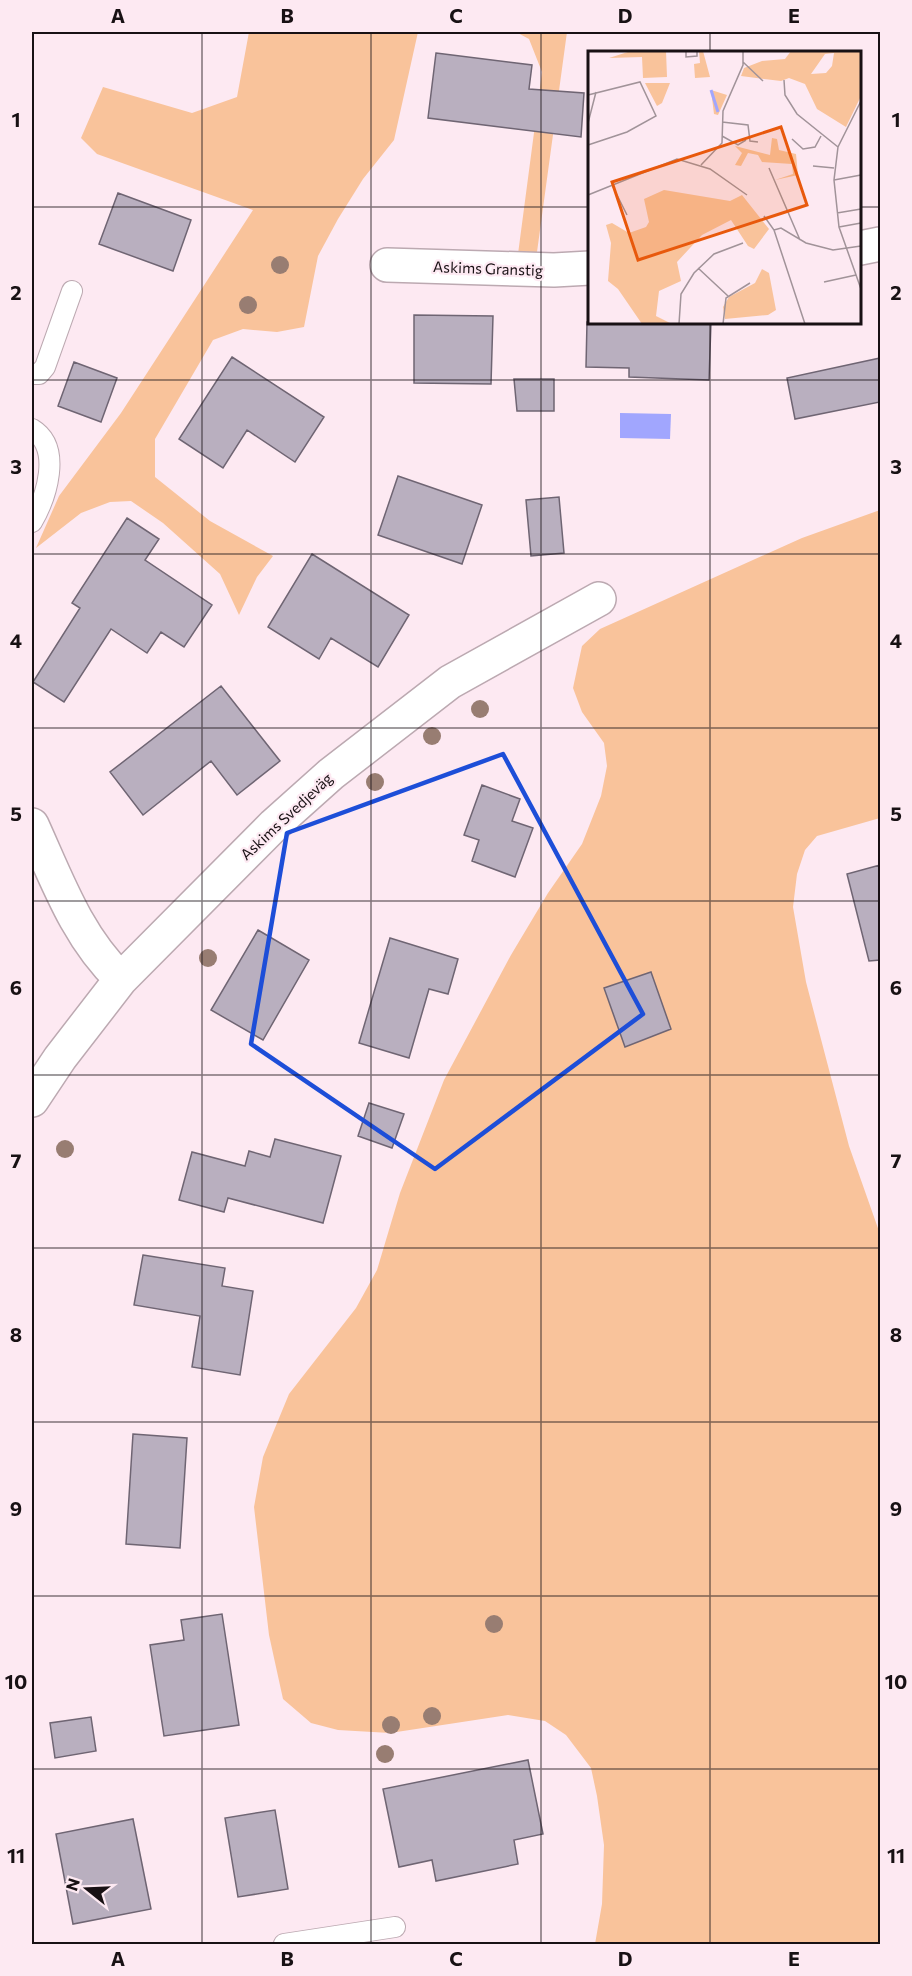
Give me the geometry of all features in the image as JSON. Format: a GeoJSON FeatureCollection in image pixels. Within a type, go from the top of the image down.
{"type":"FeatureCollection","features":[{"type":"Feature","properties":{"kind":"street"},"geometry":{"type":"LineString","coordinates":[[861,248],[880,244]]}},
{"type":"Feature","properties":{"kind":"street","name":"Askims Granstig"},"geometry":{"type":"LineString","coordinates":[[387,265],[554,270],[588,268]]}},
{"type":"Feature","properties":{"kind":"street","name":"Askims Svedjeväg"},"geometry":{"type":"LineString","coordinates":[[32,1100],[60,1058],[121,979],[274,825],[389,727],[450,682],[599,599]]}},
{"type":"Feature","properties":{"kind":"street"},"geometry":{"type":"LineString","coordinates":[[32,825],[80,927],[99,958],[121,979]]}},
{"type":"Feature","properties":{"kind":"lane"},"geometry":{"type":"LineString","coordinates":[[32,374],[39,374],[45,367],[72,291]]}},
{"type":"Feature","properties":{"kind":"lane"},"geometry":{"type":"LineString","coordinates":[[32,429],[46,449],[49,467],[47,489],[32,522]]}},
{"type":"Feature","properties":{"kind":"lane"},"geometry":{"type":"LineString","coordinates":[[284,1944],[395,1927]]}},
{"type":"Feature","properties":{"kind":"highlighted area"},"geometry":{"type":"Polygon","coordinates":[[[503,754],[643,1014],[435,1169],[251,1044],[287,833],[503,754]]]}},
{"type":"Feature","properties":{"kind":"shaded area"},"geometry":{"type":"Polygon","coordinates":[[[249,32],[418,32],[394,140],[363,179],[318,256],[304,327],[277,332],[243,329],[213,340],[155,439],[155,477],[210,521],[273,556],[257,577],[239,615],[220,574],[163,523],[131,501],[110,502],[81,513],[36,548],[59,496],[121,413],[253,210],[97,154],[81,138],[103,87],[192,113],[237,97],[249,32]]]}},
{"type":"Feature","properties":{"kind":"shaded area"},"geometry":{"type":"Polygon","coordinates":[[[516,32],[567,32],[537,252],[518,254],[542,72],[529,39],[516,32]]]}},
{"type":"Feature","properties":{"kind":"shaded area"},"geometry":{"type":"Polygon","coordinates":[[[880,510],[880,818],[817,836],[805,850],[797,874],[793,907],[806,982],[849,1146],[880,1234],[880,1944],[595,1944],[602,1904],[604,1845],[591,1768],[566,1735],[545,1721],[508,1715],[390,1733],[338,1730],[311,1723],[283,1699],[269,1635],[254,1507],[263,1457],[289,1394],[356,1308],[377,1270],[400,1193],[444,1080],[511,955],[548,893],[582,844],[601,796],[607,766],[604,743],[582,712],[573,688],[582,646],[600,629],[802,538],[880,510]]]}},
{"type":"Feature","properties":{"kind":"water"},"geometry":{"type":"Polygon","coordinates":[[[620,413],[671,414],[670,439],[620,438],[620,413]]]}},
{"type":"Feature","properties":{"kind":"building"},"geometry":{"type":"Polygon","coordinates":[[[436,53],[532,65],[529,89],[584,93],[581,137],[428,118],[436,53]]]}},
{"type":"Feature","properties":{"kind":"building"},"geometry":{"type":"Polygon","coordinates":[[[118,193],[191,220],[173,271],[99,244],[118,193]]]}},
{"type":"Feature","properties":{"kind":"building"},"geometry":{"type":"Polygon","coordinates":[[[414,315],[493,316],[491,384],[414,383],[414,315]]]}},
{"type":"Feature","properties":{"kind":"building"},"geometry":{"type":"Polygon","coordinates":[[[587,322],[588,324],[711,324],[709,380],[629,377],[629,368],[586,367],[587,322]]]}},
{"type":"Feature","properties":{"kind":"building"},"geometry":{"type":"Polygon","coordinates":[[[232,357],[324,417],[295,462],[247,430],[223,468],[179,439],[232,357]]]}},
{"type":"Feature","properties":{"kind":"building"},"geometry":{"type":"Polygon","coordinates":[[[880,358],[880,402],[795,419],[787,378],[880,358]]]}},
{"type":"Feature","properties":{"kind":"building"},"geometry":{"type":"Polygon","coordinates":[[[74,362],[117,378],[101,422],[58,406],[74,362]]]}},
{"type":"Feature","properties":{"kind":"building"},"geometry":{"type":"Polygon","coordinates":[[[514,379],[554,379],[554,411],[517,411],[514,379]]]}},
{"type":"Feature","properties":{"kind":"building"},"geometry":{"type":"Polygon","coordinates":[[[398,476],[482,505],[462,564],[378,535],[398,476]]]}},
{"type":"Feature","properties":{"kind":"building"},"geometry":{"type":"Polygon","coordinates":[[[559,497],[564,553],[531,556],[526,500],[559,497]]]}},
{"type":"Feature","properties":{"kind":"building"},"geometry":{"type":"Polygon","coordinates":[[[127,518],[159,539],[145,560],[212,605],[184,647],[161,632],[147,653],[111,629],[64,702],[33,682],[80,608],[72,603],[127,518]]]}},
{"type":"Feature","properties":{"kind":"building"},"geometry":{"type":"Polygon","coordinates":[[[312,554],[409,615],[378,667],[331,638],[319,659],[268,627],[312,554]]]}},
{"type":"Feature","properties":{"kind":"building"},"geometry":{"type":"Polygon","coordinates":[[[221,686],[280,761],[237,795],[211,761],[143,815],[110,772],[221,686]]]}},
{"type":"Feature","properties":{"kind":"building"},"geometry":{"type":"Polygon","coordinates":[[[482,785],[520,799],[512,821],[533,828],[515,877],[472,861],[479,840],[464,835],[482,785]]]}},
{"type":"Feature","properties":{"kind":"building"},"geometry":{"type":"Polygon","coordinates":[[[880,865],[880,960],[869,961],[847,874],[880,865]]]}},
{"type":"Feature","properties":{"kind":"building"},"geometry":{"type":"Polygon","coordinates":[[[258,930],[309,960],[263,1040],[211,1010],[258,930]]]}},
{"type":"Feature","properties":{"kind":"building"},"geometry":{"type":"Polygon","coordinates":[[[390,938],[458,959],[448,994],[429,989],[409,1058],[359,1043],[390,938]]]}},
{"type":"Feature","properties":{"kind":"building"},"geometry":{"type":"Polygon","coordinates":[[[651,972],[671,1029],[625,1047],[604,988],[651,972]]]}},
{"type":"Feature","properties":{"kind":"building"},"geometry":{"type":"Polygon","coordinates":[[[369,1103],[404,1114],[392,1148],[358,1136],[369,1103]]]}},
{"type":"Feature","properties":{"kind":"building"},"geometry":{"type":"Polygon","coordinates":[[[275,1139],[341,1156],[323,1223],[228,1198],[224,1212],[179,1200],[192,1152],[245,1166],[249,1151],[270,1157],[275,1139]]]}},
{"type":"Feature","properties":{"kind":"building"},"geometry":{"type":"Polygon","coordinates":[[[143,1255],[225,1268],[222,1286],[253,1291],[240,1375],[192,1367],[200,1316],[134,1305],[143,1255]]]}},
{"type":"Feature","properties":{"kind":"building"},"geometry":{"type":"Polygon","coordinates":[[[133,1434],[187,1438],[180,1548],[126,1544],[133,1434]]]}},
{"type":"Feature","properties":{"kind":"building"},"geometry":{"type":"Polygon","coordinates":[[[222,1614],[239,1725],[164,1736],[150,1645],[184,1640],[181,1620],[222,1614]]]}},
{"type":"Feature","properties":{"kind":"building"},"geometry":{"type":"Polygon","coordinates":[[[91,1717],[96,1751],[55,1758],[50,1723],[91,1717]]]}},
{"type":"Feature","properties":{"kind":"building"},"geometry":{"type":"Polygon","coordinates":[[[528,1760],[543,1834],[514,1840],[518,1864],[436,1881],[432,1860],[399,1867],[383,1789],[528,1760]]]}},
{"type":"Feature","properties":{"kind":"building"},"geometry":{"type":"Polygon","coordinates":[[[275,1810],[288,1889],[238,1897],[225,1818],[275,1810]]]}},
{"type":"Feature","properties":{"kind":"building"},"geometry":{"type":"Polygon","coordinates":[[[133,1819],[151,1909],[73,1924],[56,1834],[133,1819]]]}}]}
